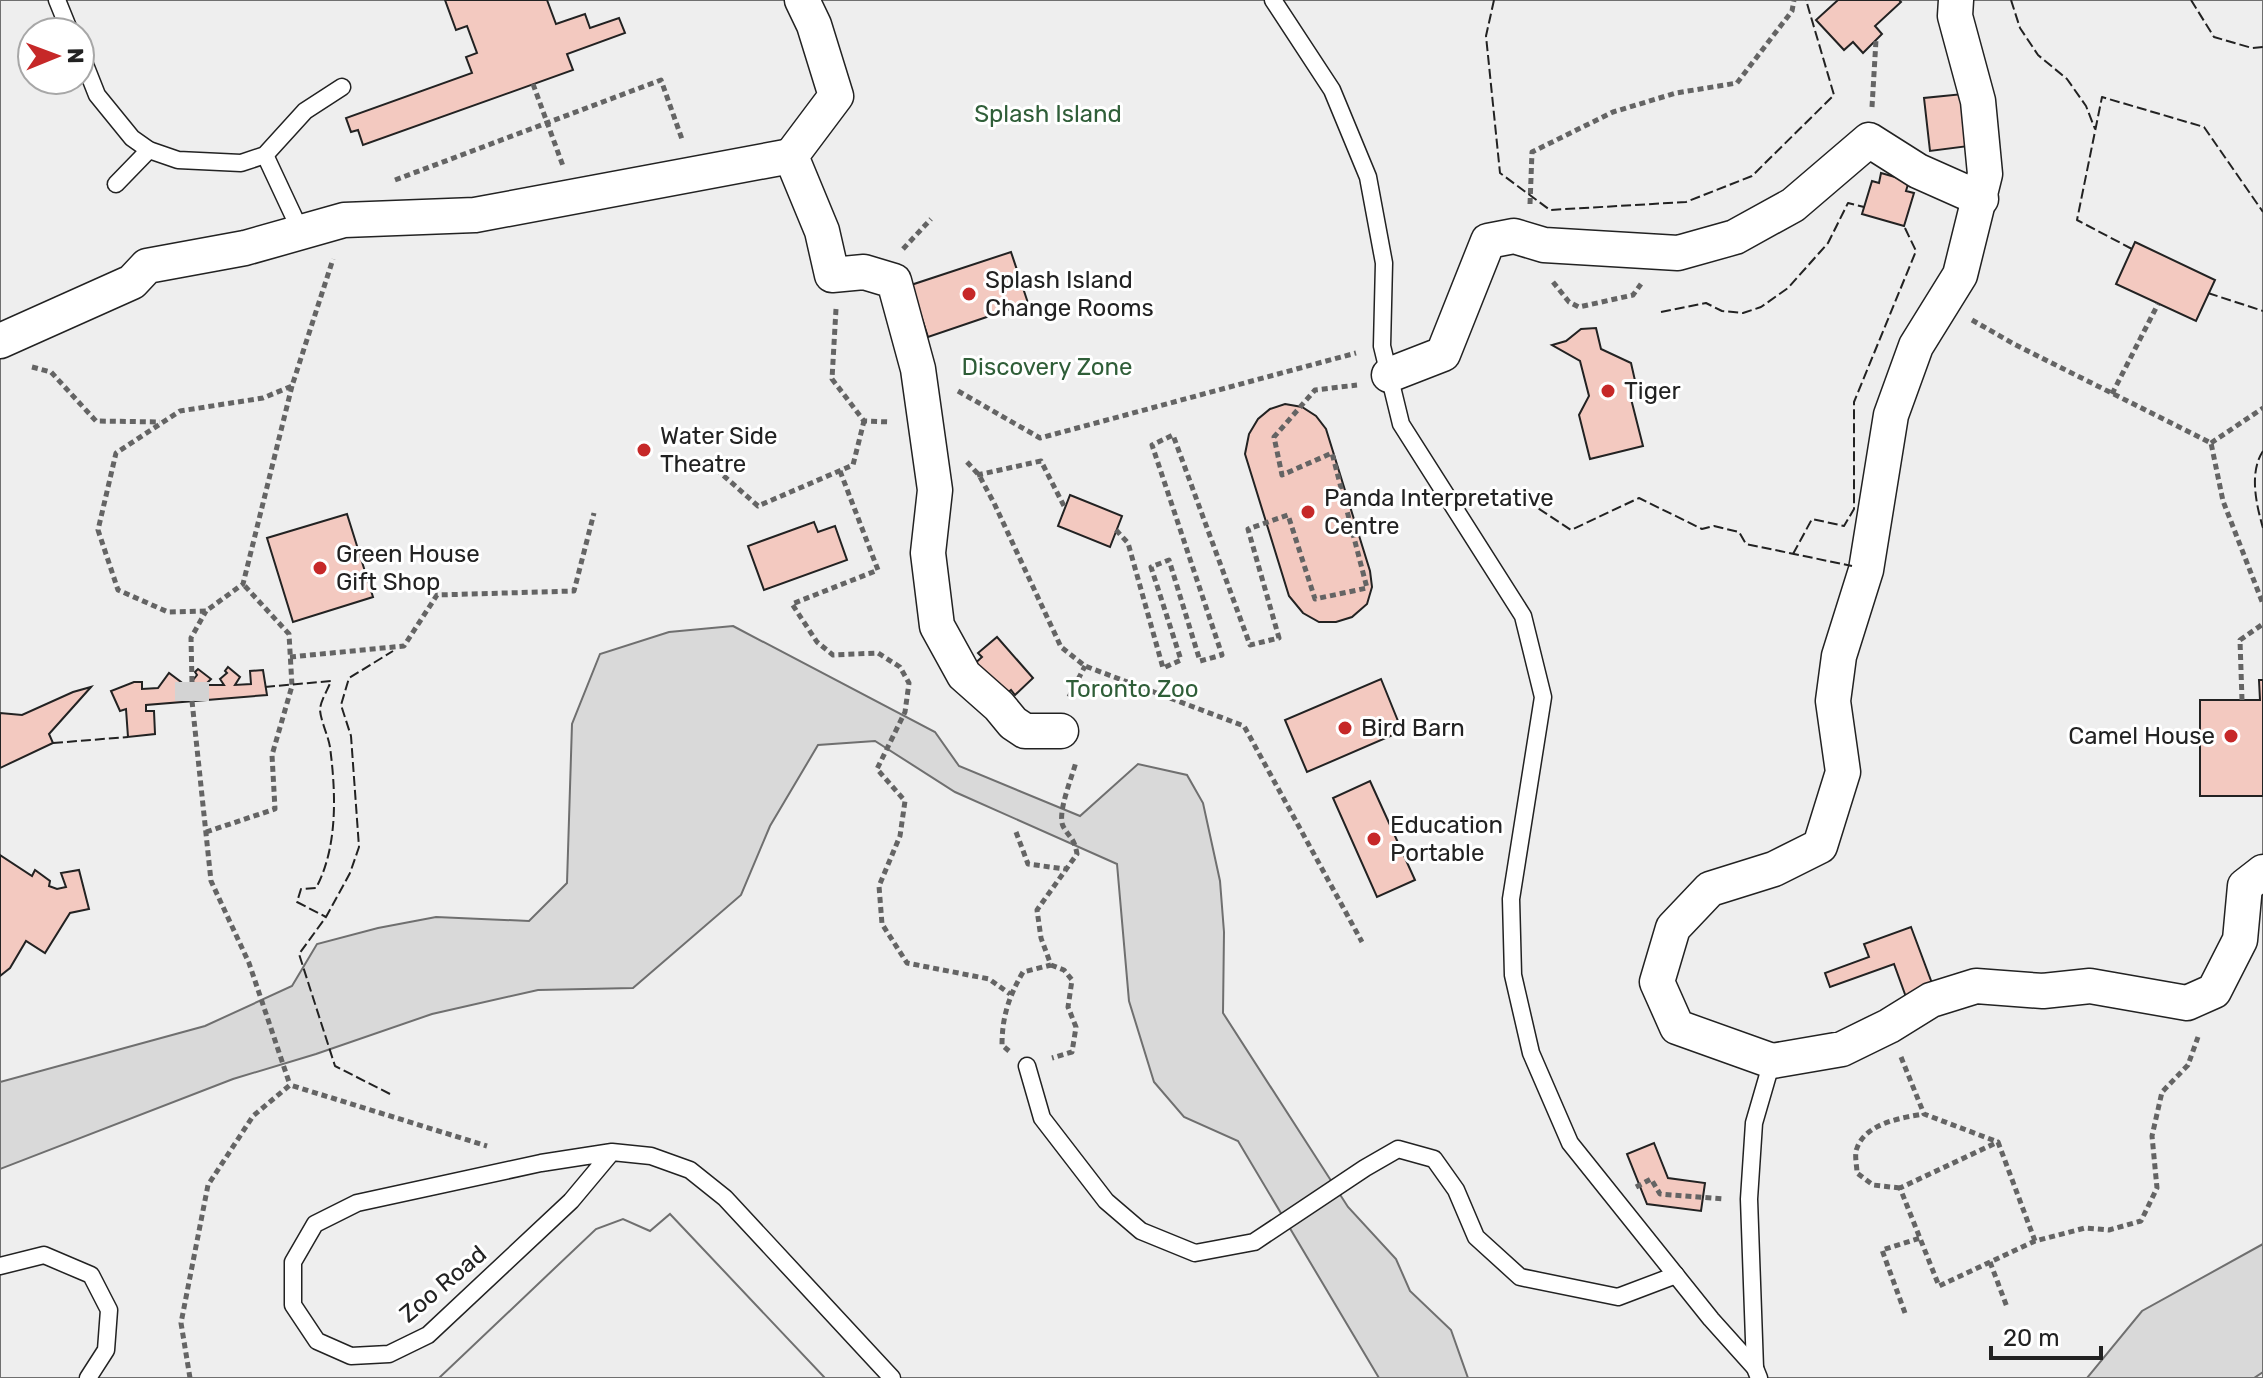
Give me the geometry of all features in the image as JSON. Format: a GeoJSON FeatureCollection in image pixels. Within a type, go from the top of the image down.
{"type":"FeatureCollection","features":[{"type":"Feature","properties":{"kind":"street"},"geometry":{"type":"LineString","coordinates":[[0,341],[132,282],[147,266],[245,248],[344,220],[475,215],[791,156],[836,96],[814,25],[802,0]]}},
{"type":"Feature","properties":{"kind":"street"},"geometry":{"type":"LineString","coordinates":[[1956,0],[1955,16],[1978,101],[1985,174],[1960,275],[1916,346],[1891,415],[1866,570],[1839,656],[1833,701],[1843,772],[1820,846],[1774,869],[1710,889],[1673,928],[1657,982],[1677,1027],[1772,1061],[1842,1049],[1889,1026],[1931,1000],[1976,986],[2043,991],[2090,986],[2187,1003],[2214,991],[2240,940],[2245,886],[2263,872]]}},
{"type":"Feature","properties":{"kind":"street"},"geometry":{"type":"LineString","coordinates":[[1385,361],[1443,354],[1488,241],[1514,236],[1544,245],[1678,253],[1735,237],[1793,205],[1869,140],[1918,171],[1981,199]]}},
{"type":"Feature","properties":{"kind":"street"},"geometry":{"type":"LineString","coordinates":[[791,156],[822,231],[832,275],[864,272],[894,281],[918,369],[925,415],[935,498],[928,553],[937,626],[964,675],[1013,723],[1025,731],[1061,731]]}},
{"type":"Feature","properties":{"kind":"lane"},"geometry":{"type":"LineString","coordinates":[[1273,0],[1332,90],[1368,177],[1384,263],[1385,361],[1401,424],[1523,616],[1543,697],[1511,899],[1513,975],[1531,1053],[1570,1143],[1757,1373]]}},
{"type":"Feature","properties":{"kind":"lane"},"geometry":{"type":"LineString","coordinates":[[96,92],[132,138],[149,150],[178,160],[241,163],[265,155],[305,111],[342,87]]}},
{"type":"Feature","properties":{"kind":"lane"},"geometry":{"type":"LineString","coordinates":[[116,184],[149,150]]}},
{"type":"Feature","properties":{"kind":"lane"},"geometry":{"type":"LineString","coordinates":[[265,155],[301,232]]}},
{"type":"Feature","properties":{"kind":"lane"},"geometry":{"type":"LineString","coordinates":[[1757,1373],[1749,1199],[1754,1123],[1772,1061]]}},
{"type":"Feature","properties":{"kind":"lane"},"geometry":{"type":"LineString","coordinates":[[1027,1066],[1042,1118],[1106,1201],[1141,1231],[1195,1253],[1254,1242],[1398,1149],[1434,1159],[1456,1190],[1476,1237],[1520,1277],[1618,1297],[1676,1275]]}},
{"type":"Feature","properties":{"kind":"lane","name":"Zoo Road"},"geometry":{"type":"LineString","coordinates":[[612,1152],[571,1201],[428,1335],[389,1354],[351,1356],[317,1341],[293,1305],[293,1262],[315,1224],[357,1203],[541,1163],[612,1152],[651,1156],[690,1170],[725,1198],[892,1378]]}},
{"type":"Feature","properties":{"kind":"lane"},"geometry":{"type":"LineString","coordinates":[[0,1266],[44,1255],[91,1275],[109,1310],[106,1350],[88,1378]]}},
{"type":"Feature","properties":{"kind":"path"},"geometry":{"type":"LineString","coordinates":[[1530,241],[1532,152],[1613,112],[1676,93],[1737,83],[1792,11],[1794,0]]}},
{"type":"Feature","properties":{"kind":"path"},"geometry":{"type":"LineString","coordinates":[[1869,140],[1876,40]]}},
{"type":"Feature","properties":{"kind":"path"},"geometry":{"type":"LineString","coordinates":[[390,182],[661,80],[694,174]]}},
{"type":"Feature","properties":{"kind":"path"},"geometry":{"type":"LineString","coordinates":[[533,84],[574,197]]}},
{"type":"Feature","properties":{"kind":"path"},"geometry":{"type":"LineString","coordinates":[[192,682],[191,638],[206,611],[243,584],[292,386],[344,220]]}},
{"type":"Feature","properties":{"kind":"path"},"geometry":{"type":"LineString","coordinates":[[832,275],[836,308],[832,379],[864,421],[905,423],[925,415],[979,475],[1061,647],[1085,666],[1244,726],[1362,942]]}},
{"type":"Feature","properties":{"kind":"path"},"geometry":{"type":"LineString","coordinates":[[1944,303],[2014,344],[2211,443]]}},
{"type":"Feature","properties":{"kind":"path"},"geometry":{"type":"LineString","coordinates":[[2112,394],[2158,304]]}},
{"type":"Feature","properties":{"kind":"path"},"geometry":{"type":"LineString","coordinates":[[918,369],[1040,438],[1385,361]]}},
{"type":"Feature","properties":{"kind":"path"},"geometry":{"type":"LineString","coordinates":[[1116,530],[1128,543],[1163,668],[1181,660],[1151,567],[1169,560],[1200,661],[1222,655],[1152,445],[1173,435],[1250,645],[1279,638],[1248,529],[1288,515],[1315,599],[1367,588],[1332,453],[1282,475],[1274,437],[1315,390],[1359,385],[1385,361]]}},
{"type":"Feature","properties":{"kind":"path"},"geometry":{"type":"LineString","coordinates":[[25,365],[51,372],[96,421],[163,422]]}},
{"type":"Feature","properties":{"kind":"path"},"geometry":{"type":"LineString","coordinates":[[206,611],[168,612],[118,590],[98,530],[116,453],[180,411],[263,398],[292,386]]}},
{"type":"Feature","properties":{"kind":"path"},"geometry":{"type":"LineString","coordinates":[[2211,443],[2263,408]]}},
{"type":"Feature","properties":{"kind":"path"},"geometry":{"type":"LineString","coordinates":[[716,469],[758,506],[853,465],[864,421]]}},
{"type":"Feature","properties":{"kind":"path"},"geometry":{"type":"LineString","coordinates":[[2211,443],[2223,501],[2263,604]]}},
{"type":"Feature","properties":{"kind":"path"},"geometry":{"type":"LineString","coordinates":[[979,475],[1041,461],[1065,508]]}},
{"type":"Feature","properties":{"kind":"path"},"geometry":{"type":"LineString","coordinates":[[840,471],[878,570],[792,604],[817,642],[833,655],[878,653],[900,667],[909,683],[905,712],[877,769],[905,801],[900,836],[879,886],[882,924],[907,963],[989,979],[1010,994]]}},
{"type":"Feature","properties":{"kind":"path"},"geometry":{"type":"LineString","coordinates":[[290,657],[404,646],[437,595],[574,591],[594,513]]}},
{"type":"Feature","properties":{"kind":"path"},"geometry":{"type":"LineString","coordinates":[[205,832],[275,809],[272,755],[292,686],[289,634],[243,584]]}},
{"type":"Feature","properties":{"kind":"path"},"geometry":{"type":"LineString","coordinates":[[2242,700],[2240,640],[2263,624]]}},
{"type":"Feature","properties":{"kind":"path"},"geometry":{"type":"LineString","coordinates":[[192,701],[211,881],[249,963],[290,1085]]}},
{"type":"Feature","properties":{"kind":"path"},"geometry":{"type":"LineString","coordinates":[[1051,965],[1041,938],[1037,910],[1077,854],[1075,839],[1063,827],[1060,815],[1076,760],[1061,731]]}},
{"type":"Feature","properties":{"kind":"path"},"geometry":{"type":"LineString","coordinates":[[1016,832],[1028,864],[1066,869]]}},
{"type":"Feature","properties":{"kind":"path"},"geometry":{"type":"LineString","coordinates":[[1051,965],[1064,970],[1072,980],[1068,1007],[1076,1027],[1072,1052],[1027,1066],[1002,1045],[1002,1023],[1010,994],[1023,972],[1051,965]]}},
{"type":"Feature","properties":{"kind":"path"},"geometry":{"type":"LineString","coordinates":[[1900,1188],[1939,1286],[2035,1241],[2085,1228],[2109,1230],[2141,1221],[2157,1188],[2152,1136],[2162,1092],[2188,1065],[2214,991]]}},
{"type":"Feature","properties":{"kind":"path"},"geometry":{"type":"LineString","coordinates":[[1889,1026],[1924,1114]]}},
{"type":"Feature","properties":{"kind":"path"},"geometry":{"type":"LineString","coordinates":[[290,1085],[541,1163]]}},
{"type":"Feature","properties":{"kind":"path"},"geometry":{"type":"LineString","coordinates":[[190,1378],[181,1323],[208,1185],[253,1116],[290,1085]]}},
{"type":"Feature","properties":{"kind":"path"},"geometry":{"type":"LineString","coordinates":[[1998,1142],[1900,1188],[1873,1185],[1857,1173],[1856,1148],[1872,1129],[1899,1119],[1924,1114],[1998,1142],[2035,1241]]}},
{"type":"Feature","properties":{"kind":"path"},"geometry":{"type":"LineString","coordinates":[[1614,1197],[1651,1179],[1660,1194],[1702,1199],[1749,1199]]}},
{"type":"Feature","properties":{"kind":"path"},"geometry":{"type":"LineString","coordinates":[[1905,1313],[1882,1250],[1920,1238]]}},
{"type":"Feature","properties":{"kind":"path"},"geometry":{"type":"LineString","coordinates":[[1990,1262],[2007,1307]]}},
{"type":"Feature","properties":{"kind":"green space","name":"Toronto Zoo"},"geometry":{"type":"Polygon","coordinates":[[[0,0],[2263,0],[2263,1378],[0,1378],[0,0]]]}},
{"type":"Feature","properties":{"kind":"shaded area"},"geometry":{"type":"Polygon","coordinates":[[[733,626],[935,732],[959,766],[1080,816],[1138,764],[1187,775],[1203,803],[1220,881],[1224,932],[1223,1013],[1348,1207],[1396,1259],[1410,1291],[1451,1330],[1468,1378],[1379,1378],[1238,1141],[1184,1117],[1154,1082],[1129,1001],[1117,864],[955,792],[875,741],[818,745],[770,826],[741,895],[633,988],[538,990],[432,1014],[233,1079],[0,1169],[0,1082],[205,1026],[292,986],[317,944],[436,917],[529,921],[567,883],[572,724],[600,654],[669,632],[733,626]]]}},
{"type":"Feature","properties":{"kind":"shaded area"},"geometry":{"type":"Polygon","coordinates":[[[670,1214],[825,1378],[439,1378],[596,1229],[623,1219],[650,1231],[670,1214]]]}},
{"type":"Feature","properties":{"kind":"shaded area"},"geometry":{"type":"Polygon","coordinates":[[[2263,1244],[2263,1372],[2254,1378],[2087,1378],[2142,1311],[2263,1244]]]}},
{"type":"Feature","properties":{"kind":"building"},"geometry":{"type":"Polygon","coordinates":[[[445,0],[547,0],[556,24],[585,14],[590,28],[619,18],[625,33],[567,54],[573,70],[363,145],[358,130],[351,132],[346,118],[472,73],[466,57],[477,53],[467,26],[456,30],[445,0]]]}},
{"type":"Feature","properties":{"kind":"building"},"geometry":{"type":"Polygon","coordinates":[[[1838,0],[1901,2],[1875,26],[1882,34],[1863,53],[1853,42],[1844,50],[1816,20],[1838,0]]]}},
{"type":"Feature","properties":{"kind":"building"},"geometry":{"type":"Polygon","coordinates":[[[1963,94],[1969,146],[1930,151],[1924,98],[1963,94]]]}},
{"type":"Feature","properties":{"kind":"building"},"geometry":{"type":"Polygon","coordinates":[[[1881,173],[1909,181],[1906,191],[1914,193],[1904,226],[1862,214],[1872,181],[1879,183],[1881,173]]]}},
{"type":"Feature","properties":{"kind":"building"},"geometry":{"type":"Polygon","coordinates":[[[2135,242],[2215,280],[2196,321],[2116,284],[2135,242]]]}},
{"type":"Feature","properties":{"kind":"building","name":"Splash Island Change Rooms"},"geometry":{"type":"Polygon","coordinates":[[[1011,252],[1028,303],[928,337],[911,285],[1011,252]]]}},
{"type":"Feature","properties":{"kind":"building","name":"Tiger"},"geometry":{"type":"Polygon","coordinates":[[[1596,328],[1601,349],[1631,363],[1636,385],[1628,387],[1643,446],[1590,459],[1579,415],[1589,396],[1580,361],[1552,345],[1566,341],[1581,329],[1596,328]]]}},
{"type":"Feature","properties":{"kind":"building","name":"Panda Interpretative Centre"},"geometry":{"type":"Polygon","coordinates":[[[1285,404],[1302,407],[1316,416],[1326,429],[1370,571],[1372,587],[1367,604],[1352,617],[1336,622],[1319,622],[1303,613],[1289,596],[1245,454],[1249,434],[1258,419],[1270,409],[1285,404]]]}},
{"type":"Feature","properties":{"kind":"building"},"geometry":{"type":"Polygon","coordinates":[[[1070,495],[1122,516],[1110,547],[1058,526],[1070,495]]]}},
{"type":"Feature","properties":{"kind":"building","name":"Green House Gift Shop"},"geometry":{"type":"Polygon","coordinates":[[[347,514],[373,597],[293,622],[267,538],[347,514]]]}},
{"type":"Feature","properties":{"kind":"building"},"geometry":{"type":"Polygon","coordinates":[[[814,522],[818,532],[835,526],[847,560],[764,590],[748,546],[814,522]]]}},
{"type":"Feature","properties":{"kind":"building"},"geometry":{"type":"Polygon","coordinates":[[[997,637],[1033,678],[1015,695],[1011,690],[999,700],[971,667],[982,657],[978,653],[997,637]]]}},
{"type":"Feature","properties":{"kind":"building"},"geometry":{"type":"Polygon","coordinates":[[[228,667],[240,677],[235,685],[251,684],[250,671],[263,670],[267,695],[146,705],[146,711],[154,711],[155,734],[128,737],[126,709],[120,711],[111,691],[134,682],[142,682],[142,689],[158,688],[169,673],[181,682],[178,686],[189,685],[198,669],[211,679],[205,685],[224,685],[220,679],[227,673],[228,667]]]}},
{"type":"Feature","properties":{"kind":"building","name":"Bird Barn"},"geometry":{"type":"Polygon","coordinates":[[[1381,679],[1402,731],[1307,772],[1285,720],[1381,679]]]}},
{"type":"Feature","properties":{"kind":"building","name":"Camel House"},"geometry":{"type":"Polygon","coordinates":[[[2259,680],[2263,680],[2263,796],[2200,796],[2200,700],[2260,700],[2259,680]]]}},
{"type":"Feature","properties":{"kind":"building"},"geometry":{"type":"Polygon","coordinates":[[[91,687],[49,734],[53,743],[0,768],[0,713],[22,715],[91,687]]]}},
{"type":"Feature","properties":{"kind":"building","name":"Education Portable"},"geometry":{"type":"Polygon","coordinates":[[[1370,781],[1415,880],[1377,897],[1333,798],[1370,781]]]}},
{"type":"Feature","properties":{"kind":"building"},"geometry":{"type":"Polygon","coordinates":[[[0,855],[32,876],[35,870],[50,881],[49,886],[57,889],[66,887],[61,873],[79,870],[89,909],[70,913],[45,953],[26,941],[10,968],[0,976],[0,855]]]}},
{"type":"Feature","properties":{"kind":"building"},"geometry":{"type":"Polygon","coordinates":[[[1911,927],[1933,986],[1906,997],[1894,964],[1830,987],[1825,973],[1869,957],[1864,944],[1911,927]]]}},
{"type":"Feature","properties":{"kind":"building"},"geometry":{"type":"Polygon","coordinates":[[[1654,1143],[1668,1178],[1705,1183],[1701,1211],[1647,1204],[1627,1154],[1654,1143]]]}},
{"type":"Feature","properties":{"kind":"tunnel"},"geometry":{"type":"LineString","coordinates":[[192,682],[192,701]]}},
{"type":"Feature","properties":{"kind":"fence"},"geometry":{"type":"LineString","coordinates":[[1494,0],[1486,36],[1500,173],[1550,210],[1686,202],[1752,176],[1834,95],[1806,0]]}},
{"type":"Feature","properties":{"kind":"fence"},"geometry":{"type":"LineString","coordinates":[[2011,0],[2020,28],[2038,55],[2067,79],[2086,106],[2095,129]]}},
{"type":"Feature","properties":{"kind":"fence"},"geometry":{"type":"LineString","coordinates":[[2191,0],[2214,37],[2252,48],[2263,47]]}},
{"type":"Feature","properties":{"kind":"fence"},"geometry":{"type":"LineString","coordinates":[[2132,249],[2077,220],[2102,97],[2204,127],[2263,212]]}},
{"type":"Feature","properties":{"kind":"fence"},"geometry":{"type":"LineString","coordinates":[[1661,312],[1706,303],[1722,311],[1743,313],[1761,307],[1788,288],[1828,243],[1848,203],[1864,207]]}},
{"type":"Feature","properties":{"kind":"fence"},"geometry":{"type":"LineString","coordinates":[[1793,554],[1812,519],[1844,526],[1854,509],[1854,402],[1916,251],[1904,226]]}},
{"type":"Feature","properties":{"kind":"fence"},"geometry":{"type":"LineString","coordinates":[[2208,293],[2263,311]]}},
{"type":"Feature","properties":{"kind":"fence"},"geometry":{"type":"LineString","coordinates":[[2263,451],[2255,478],[2263,528]]}},
{"type":"Feature","properties":{"kind":"fence"},"geometry":{"type":"LineString","coordinates":[[1527,501],[1571,530],[1639,498],[1702,529],[1714,526],[1739,532],[1746,544],[1852,566]]}},
{"type":"Feature","properties":{"kind":"fence"},"geometry":{"type":"LineString","coordinates":[[390,1094],[335,1066],[299,954],[326,917],[350,873],[359,847],[351,736],[341,705],[349,678],[393,651]]}},
{"type":"Feature","properties":{"kind":"fence"},"geometry":{"type":"LineString","coordinates":[[265,687],[331,681],[320,710],[332,765],[332,837],[316,888],[301,889],[297,902],[326,917]]}},
{"type":"Feature","properties":{"kind":"fence"},"geometry":{"type":"LineString","coordinates":[[53,743],[128,737]]}},
{"type":"Feature","properties":{"kind":"place","name":"Splash Island Change Rooms"},"geometry":{"type":"Point","coordinates":[969,294]}},
{"type":"Feature","properties":{"kind":"place","name":"Tiger"},"geometry":{"type":"Point","coordinates":[1608,391]}},
{"type":"Feature","properties":{"kind":"place","name":"Water Side Theatre"},"geometry":{"type":"Point","coordinates":[644,450]}},
{"type":"Feature","properties":{"kind":"place","name":"Panda Interpretative Centre"},"geometry":{"type":"Point","coordinates":[1308,512]}},
{"type":"Feature","properties":{"kind":"place","name":"Green House Gift Shop"},"geometry":{"type":"Point","coordinates":[320,568]}},
{"type":"Feature","properties":{"kind":"place","name":"Bird Barn"},"geometry":{"type":"Point","coordinates":[1345,728]}},
{"type":"Feature","properties":{"kind":"place","name":"Camel House"},"geometry":{"type":"Point","coordinates":[2231,736]}},
{"type":"Feature","properties":{"kind":"place","name":"Education Portable"},"geometry":{"type":"Point","coordinates":[1374,839]}},
{"type":"Feature","properties":{"kind":"park label","name":"Splash Island"},"geometry":{"type":"Point","coordinates":[1048,114]}},
{"type":"Feature","properties":{"kind":"park label","name":"Discovery Zone"},"geometry":{"type":"Point","coordinates":[1047,367]}}]}
